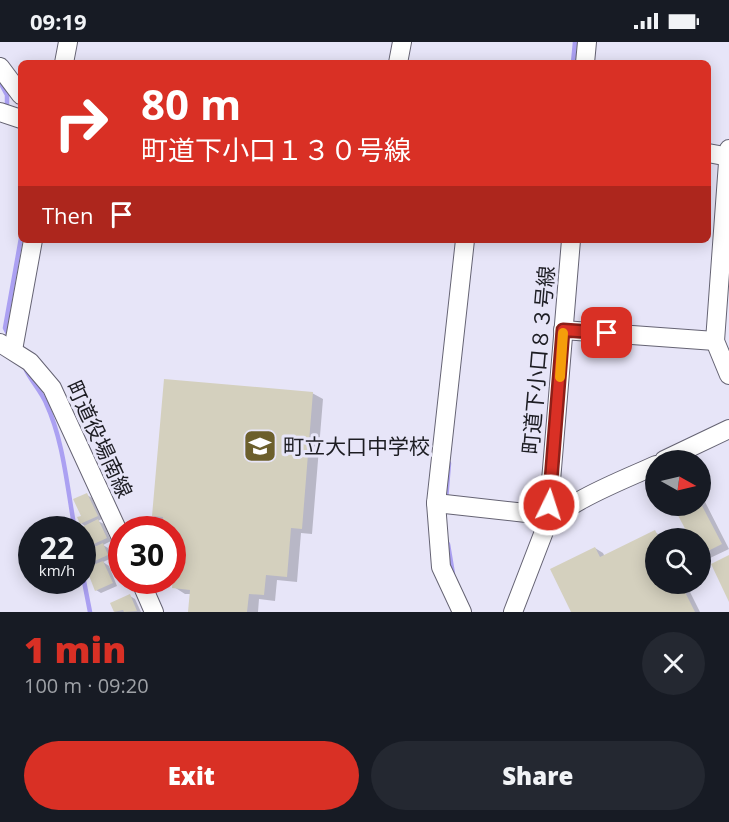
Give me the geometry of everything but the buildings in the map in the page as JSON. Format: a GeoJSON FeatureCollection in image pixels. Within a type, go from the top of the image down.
{"type":"FeatureCollection","features":[{"type":"Feature","properties":{"kind":"street"},"geometry":{"type":"LineString","coordinates":[[65,60],[68,42]]}},
{"type":"Feature","properties":{"kind":"street"},"geometry":{"type":"LineString","coordinates":[[399,60],[402,42]]}},
{"type":"Feature","properties":{"kind":"street"},"geometry":{"type":"LineString","coordinates":[[585,60],[587,42]]}},
{"type":"Feature","properties":{"kind":"street"},"geometry":{"type":"LineString","coordinates":[[0,67],[18,90]]}},
{"type":"Feature","properties":{"kind":"street"},"geometry":{"type":"LineString","coordinates":[[0,112],[18,118]]}},
{"type":"Feature","properties":{"kind":"street"},"geometry":{"type":"LineString","coordinates":[[711,153],[729,154],[722,340],[729,375]]}},
{"type":"Feature","properties":{"kind":"street"},"geometry":{"type":"LineString","coordinates":[[7,347],[32,243]]}},
{"type":"Feature","properties":{"kind":"street"},"geometry":{"type":"LineString","coordinates":[[462,612],[441,567],[436,503],[465,243]]}},
{"type":"Feature","properties":{"kind":"street","name":"町道下小口８３号線"},"geometry":{"type":"LineString","coordinates":[[553,518],[549,505],[571,243]]}},
{"type":"Feature","properties":{"kind":"street"},"geometry":{"type":"LineString","coordinates":[[722,340],[727,333],[729,311]]}},
{"type":"Feature","properties":{"kind":"street"},"geometry":{"type":"LineString","coordinates":[[563,330],[722,340]]}},
{"type":"Feature","properties":{"kind":"street","name":"町道役場南線"},"geometry":{"type":"LineString","coordinates":[[7,347],[36,368],[47,380],[111,516]]}},
{"type":"Feature","properties":{"kind":"street"},"geometry":{"type":"LineString","coordinates":[[685,450],[729,429]]}},
{"type":"Feature","properties":{"kind":"street"},"geometry":{"type":"LineString","coordinates":[[513,612],[539,543],[553,518],[577,503],[645,470]]}},
{"type":"Feature","properties":{"kind":"street"},"geometry":{"type":"LineString","coordinates":[[436,503],[553,518]]}},
{"type":"Feature","properties":{"kind":"street"},"geometry":{"type":"LineString","coordinates":[[146,594],[154,612]]}},
{"type":"Feature","properties":{"kind":"waterway"},"geometry":{"type":"LineString","coordinates":[[573,60],[575,42]]}},
{"type":"Feature","properties":{"kind":"waterway"},"geometry":{"type":"LineString","coordinates":[[0,82],[7,95],[7,109]]}},
{"type":"Feature","properties":{"kind":"waterway"},"geometry":{"type":"LineString","coordinates":[[9,336],[5,328],[20,243]]}},
{"type":"Feature","properties":{"kind":"waterway"},"geometry":{"type":"LineString","coordinates":[[25,368],[44,399],[57,433],[73,516]]}},
{"type":"Feature","properties":{"kind":"waterway"},"geometry":{"type":"LineString","coordinates":[[446,500],[449,463]]}},
{"type":"Feature","properties":{"kind":"waterway"},"geometry":{"type":"LineString","coordinates":[[448,544],[453,574]]}},
{"type":"Feature","properties":{"kind":"waterway"},"geometry":{"type":"LineString","coordinates":[[86,594],[90,612]]}},
{"type":"Feature","properties":{"kind":"slow traffic"},"geometry":{"type":"LineString","coordinates":[[560,377],[563,333]]}},
{"type":"Feature","properties":{"kind":"place","name":"町立大口中学校"},"geometry":{"type":"Point","coordinates":[260,446]}},
{"type":"Feature","properties":{"kind":"route"},"geometry":{"type":"LineString","coordinates":[[549,505],[563,330],[607,333]]}}]}
